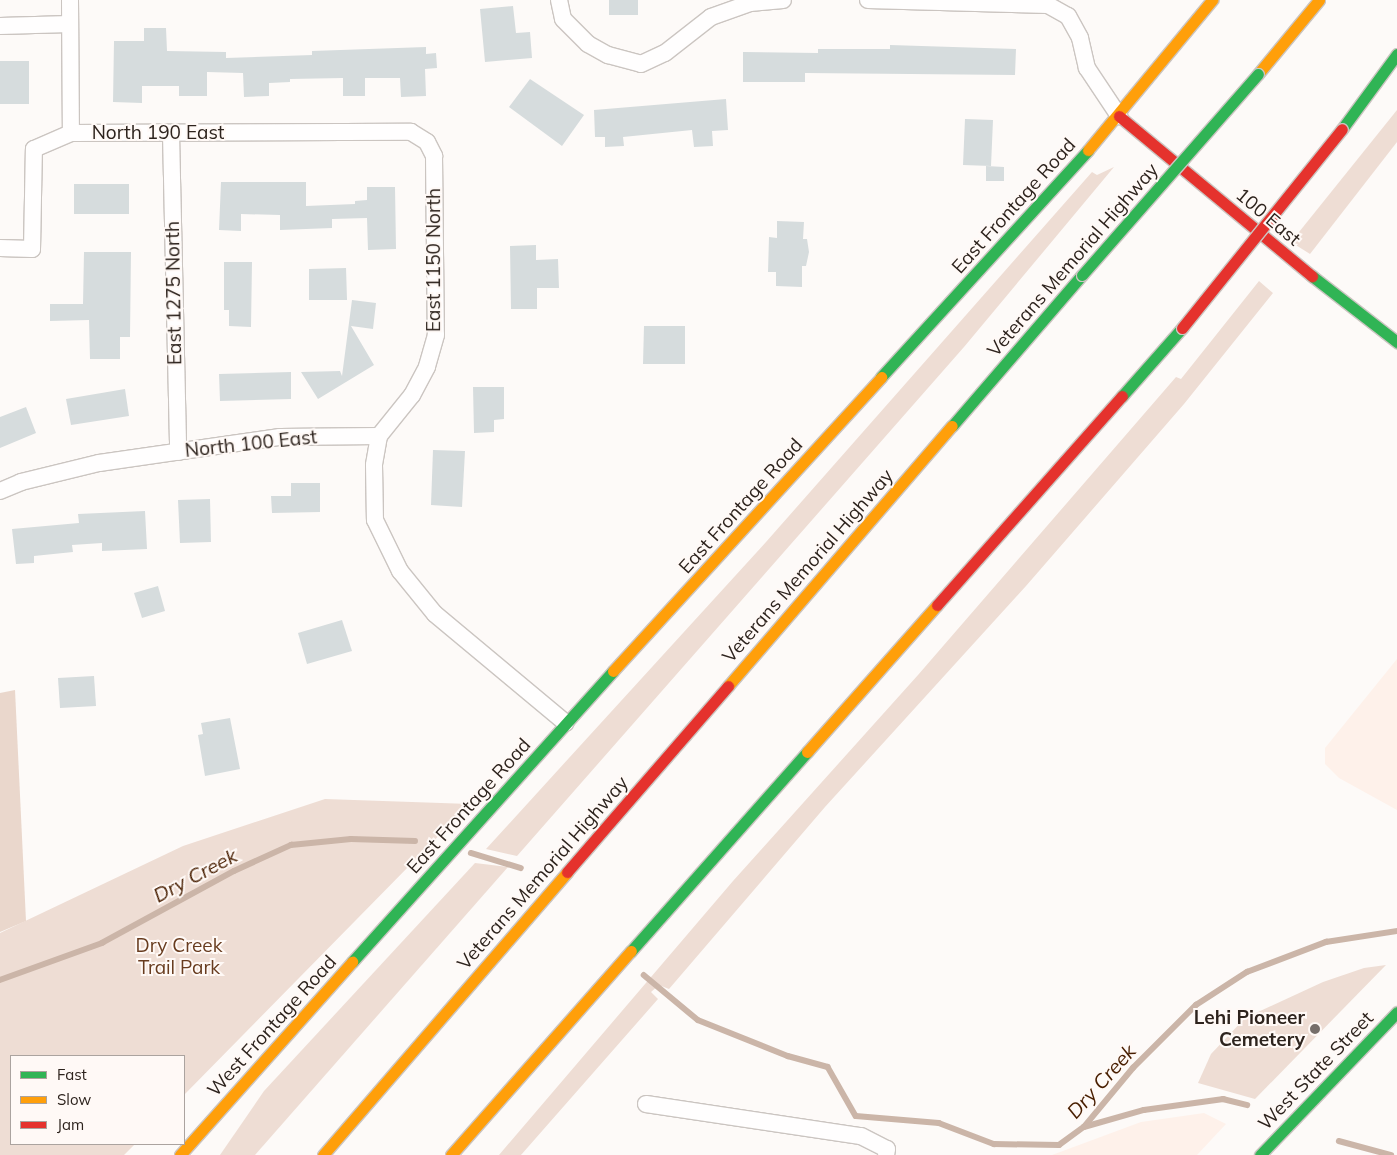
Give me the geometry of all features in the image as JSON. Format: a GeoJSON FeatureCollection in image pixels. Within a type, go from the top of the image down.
{"type":"FeatureCollection","features":[{"type":"Feature","properties":{"kind":"main road","name":"East Frontage Road"},"geometry":{"type":"LineString","coordinates":[[390,920],[566,723],[1119,116],[1212,0]]}},
{"type":"Feature","properties":{"kind":"main road","name":"Veterans Memorial Highway"},"geometry":{"type":"LineString","coordinates":[[323,1155],[1082,275],[1258,74],[1319,0]]}},
{"type":"Feature","properties":{"kind":"main road"},"geometry":{"type":"LineString","coordinates":[[451,1155],[1182,328],[1342,129],[1397,54]]}},
{"type":"Feature","properties":{"kind":"main road","name":"100 East"},"geometry":{"type":"LineString","coordinates":[[1119,116],[1370,324],[1397,342]]}},
{"type":"Feature","properties":{"kind":"main road","name":"West Frontage Road"},"geometry":{"type":"LineString","coordinates":[[180,1155],[390,920]]}},
{"type":"Feature","properties":{"kind":"main road","name":"West State Street"},"geometry":{"type":"LineString","coordinates":[[1260,1155],[1397,1012]]}},
{"type":"Feature","properties":{"kind":"street"},"geometry":{"type":"LineString","coordinates":[[70,0],[72,133]]}},
{"type":"Feature","properties":{"kind":"street"},"geometry":{"type":"LineString","coordinates":[[559,0],[563,19],[588,44],[608,55],[641,64],[665,54],[711,17],[750,4],[783,0]]}},
{"type":"Feature","properties":{"kind":"street"},"geometry":{"type":"LineString","coordinates":[[868,0],[1048,2],[1068,16],[1080,38],[1087,68],[1119,116]]}},
{"type":"Feature","properties":{"kind":"street"},"geometry":{"type":"LineString","coordinates":[[0,26],[70,24]]}},
{"type":"Feature","properties":{"kind":"street","name":"North 190 East"},"geometry":{"type":"LineString","coordinates":[[0,248],[32,249],[34,149],[72,133],[411,132],[417,135]]}},
{"type":"Feature","properties":{"kind":"street","name":"East 1275 North"},"geometry":{"type":"LineString","coordinates":[[171,134],[178,452]]}},
{"type":"Feature","properties":{"kind":"street","name":"East 1150 North"},"geometry":{"type":"LineString","coordinates":[[379,436],[412,395],[427,367],[436,335],[434,156],[427,142],[417,135]]}},
{"type":"Feature","properties":{"kind":"street"},"geometry":{"type":"LineString","coordinates":[[379,436],[374,466],[375,520],[400,571],[435,614],[566,723]]}},
{"type":"Feature","properties":{"kind":"street","name":"North 100 East"},"geometry":{"type":"LineString","coordinates":[[0,491],[21,482],[99,463],[280,438],[379,436]]}},
{"type":"Feature","properties":{"kind":"street"},"geometry":{"type":"LineString","coordinates":[[646,1104],[861,1136],[887,1149],[886,1155]]}},
{"type":"Feature","properties":{"kind":"shaded area"},"geometry":{"type":"Polygon","coordinates":[[[1397,659],[1397,810],[1339,778],[1325,764],[1325,748],[1397,659]]]}},
{"type":"Feature","properties":{"kind":"shaded area"},"geometry":{"type":"Polygon","coordinates":[[[15,690],[26,921],[0,932],[0,693],[15,690]]]}},
{"type":"Feature","properties":{"kind":"shaded area"},"geometry":{"type":"Polygon","coordinates":[[[1204,1113],[1226,1124],[1197,1155],[1052,1155],[1141,1122],[1204,1113]]]}},
{"type":"Feature","properties":{"kind":"green space"},"geometry":{"type":"Polygon","coordinates":[[[1397,110],[1397,142],[1310,254],[1291,242],[1397,110]]]}},
{"type":"Feature","properties":{"kind":"green space"},"geometry":{"type":"Polygon","coordinates":[[[1114,167],[964,347],[517,856],[486,849],[766,542],[1092,172],[1097,175],[1114,167]]]}},
{"type":"Feature","properties":{"kind":"green space"},"geometry":{"type":"Polygon","coordinates":[[[1259,281],[1273,293],[1184,404],[1026,586],[825,807],[669,989],[659,985],[651,992],[658,999],[521,1155],[499,1155],[733,881],[918,675],[1176,377],[1181,379],[1259,281]]]}},
{"type":"Feature","properties":{"kind":"green space","name":"Dry Creek Trail Park"},"geometry":{"type":"Polygon","coordinates":[[[325,799],[470,804],[185,1094],[185,1055],[10,1055],[10,1145],[134,1145],[124,1155],[0,1155],[0,933],[183,846],[325,799]]]}},
{"type":"Feature","properties":{"kind":"green space"},"geometry":{"type":"Polygon","coordinates":[[[475,863],[508,867],[255,1155],[220,1155],[264,1091],[475,863]]]}},
{"type":"Feature","properties":{"kind":"green space"},"geometry":{"type":"Polygon","coordinates":[[[1386,965],[1255,1099],[1198,1083],[1211,1054],[1245,1018],[1323,982],[1364,968],[1386,965]]]}},
{"type":"Feature","properties":{"kind":"building"},"geometry":{"type":"Polygon","coordinates":[[[609,0],[638,0],[638,15],[609,15],[609,0]]]}},
{"type":"Feature","properties":{"kind":"building"},"geometry":{"type":"Polygon","coordinates":[[[513,6],[516,33],[530,32],[532,58],[485,62],[480,9],[513,6]]]}},
{"type":"Feature","properties":{"kind":"building"},"geometry":{"type":"Polygon","coordinates":[[[144,28],[166,28],[167,51],[226,52],[226,58],[312,55],[312,51],[426,47],[426,54],[436,53],[437,68],[425,69],[426,96],[401,97],[400,78],[365,78],[365,96],[343,96],[343,78],[290,79],[290,82],[269,83],[269,96],[244,97],[243,73],[207,72],[207,96],[179,96],[179,86],[142,86],[142,103],[113,102],[114,41],[144,41],[144,28]]]}},
{"type":"Feature","properties":{"kind":"building"},"geometry":{"type":"Polygon","coordinates":[[[890,45],[1016,49],[1015,75],[805,73],[805,82],[743,82],[743,52],[818,53],[818,49],[890,49],[890,45]]]}},
{"type":"Feature","properties":{"kind":"building"},"geometry":{"type":"Polygon","coordinates":[[[0,61],[29,61],[29,104],[0,104],[0,61]]]}},
{"type":"Feature","properties":{"kind":"building"},"geometry":{"type":"Polygon","coordinates":[[[530,79],[584,115],[562,146],[509,107],[530,79]]]}},
{"type":"Feature","properties":{"kind":"building"},"geometry":{"type":"Polygon","coordinates":[[[726,99],[728,130],[712,131],[713,146],[694,147],[692,130],[623,137],[624,146],[605,147],[605,137],[595,137],[594,110],[726,99]]]}},
{"type":"Feature","properties":{"kind":"building"},"geometry":{"type":"Polygon","coordinates":[[[965,119],[993,120],[991,166],[963,165],[965,119]]]}},
{"type":"Feature","properties":{"kind":"building"},"geometry":{"type":"Polygon","coordinates":[[[986,166],[1004,167],[1004,181],[986,181],[986,166]]]}},
{"type":"Feature","properties":{"kind":"building"},"geometry":{"type":"Polygon","coordinates":[[[221,182],[306,182],[306,206],[355,204],[355,201],[367,200],[367,187],[395,187],[396,249],[368,250],[367,218],[332,219],[332,228],[280,230],[280,215],[241,214],[241,231],[219,230],[221,182]]]}},
{"type":"Feature","properties":{"kind":"building"},"geometry":{"type":"Polygon","coordinates":[[[74,184],[129,184],[129,214],[74,214],[74,184]]]}},
{"type":"Feature","properties":{"kind":"building"},"geometry":{"type":"Polygon","coordinates":[[[777,221],[804,222],[803,239],[807,239],[809,252],[806,266],[802,266],[802,287],[776,286],[776,272],[768,272],[769,237],[777,238],[777,221]]]}},
{"type":"Feature","properties":{"kind":"building"},"geometry":{"type":"Polygon","coordinates":[[[536,245],[536,260],[558,259],[559,288],[537,288],[537,309],[511,309],[510,246],[536,245]]]}},
{"type":"Feature","properties":{"kind":"building"},"geometry":{"type":"Polygon","coordinates":[[[84,252],[131,252],[130,337],[120,337],[120,359],[90,359],[89,320],[50,321],[50,304],[83,304],[84,252]]]}},
{"type":"Feature","properties":{"kind":"building"},"geometry":{"type":"Polygon","coordinates":[[[224,262],[252,262],[251,327],[229,326],[229,310],[224,310],[224,262]]]}},
{"type":"Feature","properties":{"kind":"building"},"geometry":{"type":"Polygon","coordinates":[[[346,268],[347,300],[309,300],[309,269],[346,268]]]}},
{"type":"Feature","properties":{"kind":"building"},"geometry":{"type":"Polygon","coordinates":[[[352,300],[376,303],[373,329],[351,326],[374,365],[318,399],[301,372],[340,371],[342,376],[352,300]]]}},
{"type":"Feature","properties":{"kind":"building"},"geometry":{"type":"Polygon","coordinates":[[[644,326],[685,326],[685,364],[643,364],[644,326]]]}},
{"type":"Feature","properties":{"kind":"building"},"geometry":{"type":"Polygon","coordinates":[[[291,372],[291,399],[220,401],[219,374],[291,372]]]}},
{"type":"Feature","properties":{"kind":"building"},"geometry":{"type":"Polygon","coordinates":[[[473,387],[504,387],[504,419],[494,420],[494,432],[474,433],[473,387]]]}},
{"type":"Feature","properties":{"kind":"building"},"geometry":{"type":"Polygon","coordinates":[[[125,389],[129,416],[71,425],[66,399],[125,389]]]}},
{"type":"Feature","properties":{"kind":"building"},"geometry":{"type":"Polygon","coordinates":[[[26,407],[36,433],[0,448],[0,417],[26,407]]]}},
{"type":"Feature","properties":{"kind":"building"},"geometry":{"type":"Polygon","coordinates":[[[433,450],[465,451],[462,507],[431,505],[433,450]]]}},
{"type":"Feature","properties":{"kind":"building"},"geometry":{"type":"Polygon","coordinates":[[[291,483],[320,483],[320,512],[272,513],[271,496],[291,496],[291,483]]]}},
{"type":"Feature","properties":{"kind":"building"},"geometry":{"type":"Polygon","coordinates":[[[210,499],[211,542],[180,543],[178,500],[210,499]]]}},
{"type":"Feature","properties":{"kind":"building"},"geometry":{"type":"Polygon","coordinates":[[[145,511],[147,549],[102,551],[102,543],[72,545],[73,552],[34,556],[34,563],[16,564],[12,529],[79,523],[78,514],[145,511]]]}},
{"type":"Feature","properties":{"kind":"building"},"geometry":{"type":"Polygon","coordinates":[[[158,586],[165,611],[142,618],[134,593],[158,586]]]}},
{"type":"Feature","properties":{"kind":"building"},"geometry":{"type":"Polygon","coordinates":[[[342,620],[352,651],[307,664],[298,633],[342,620]]]}},
{"type":"Feature","properties":{"kind":"building"},"geometry":{"type":"Polygon","coordinates":[[[94,676],[96,706],[60,708],[58,678],[94,676]]]}},
{"type":"Feature","properties":{"kind":"building"},"geometry":{"type":"Polygon","coordinates":[[[230,718],[240,769],[205,776],[198,735],[203,734],[201,723],[230,718]]]}},
{"type":"Feature","properties":{"kind":"waterway","name":"Dry Creek"},"geometry":{"type":"LineString","coordinates":[[0,980],[102,943],[234,871],[291,845],[351,839],[415,841]]}},
{"type":"Feature","properties":{"kind":"waterway","name":"Dry Creek"},"geometry":{"type":"LineString","coordinates":[[471,853],[521,868]]}},
{"type":"Feature","properties":{"kind":"waterway","name":"Dry Creek"},"geometry":{"type":"LineString","coordinates":[[644,975],[698,1020],[788,1056],[828,1067],[856,1116],[939,1123],[994,1144],[1059,1145],[1084,1127],[1133,1068],[1196,1005],[1247,972],[1326,942],[1397,931]]}},
{"type":"Feature","properties":{"kind":"waterway"},"geometry":{"type":"LineString","coordinates":[[1084,1127],[1144,1110],[1223,1099],[1247,1105]]}},
{"type":"Feature","properties":{"kind":"waterway"},"geometry":{"type":"LineString","coordinates":[[1339,1141],[1391,1155]]}},
{"type":"Feature","properties":{"kind":"traffic: fast"},"geometry":{"type":"LineString","coordinates":[[1342,129],[1397,54]]}},
{"type":"Feature","properties":{"kind":"traffic: fast"},"geometry":{"type":"LineString","coordinates":[[1082,275],[1258,74]]}},
{"type":"Feature","properties":{"kind":"traffic: fast"},"geometry":{"type":"LineString","coordinates":[[881,377],[1088,150]]}},
{"type":"Feature","properties":{"kind":"traffic: fast"},"geometry":{"type":"LineString","coordinates":[[952,426],[1082,275]]}},
{"type":"Feature","properties":{"kind":"traffic: fast"},"geometry":{"type":"LineString","coordinates":[[1312,276],[1397,342]]}},
{"type":"Feature","properties":{"kind":"traffic: fast"},"geometry":{"type":"LineString","coordinates":[[1122,396],[1182,328]]}},
{"type":"Feature","properties":{"kind":"traffic: fast"},"geometry":{"type":"LineString","coordinates":[[352,962],[613,671]]}},
{"type":"Feature","properties":{"kind":"traffic: fast"},"geometry":{"type":"LineString","coordinates":[[631,951],[807,752]]}},
{"type":"Feature","properties":{"kind":"traffic: fast"},"geometry":{"type":"LineString","coordinates":[[1260,1155],[1397,1012]]}},
{"type":"Feature","properties":{"kind":"traffic: slow"},"geometry":{"type":"LineString","coordinates":[[1088,150],[1212,0]]}},
{"type":"Feature","properties":{"kind":"traffic: slow"},"geometry":{"type":"LineString","coordinates":[[1258,74],[1319,0]]}},
{"type":"Feature","properties":{"kind":"traffic: slow"},"geometry":{"type":"LineString","coordinates":[[613,671],[881,377]]}},
{"type":"Feature","properties":{"kind":"traffic: slow"},"geometry":{"type":"LineString","coordinates":[[728,686],[952,426]]}},
{"type":"Feature","properties":{"kind":"traffic: slow"},"geometry":{"type":"LineString","coordinates":[[807,752],[937,605]]}},
{"type":"Feature","properties":{"kind":"traffic: slow"},"geometry":{"type":"LineString","coordinates":[[323,1155],[567,872]]}},
{"type":"Feature","properties":{"kind":"traffic: slow"},"geometry":{"type":"LineString","coordinates":[[451,1155],[631,951]]}},
{"type":"Feature","properties":{"kind":"traffic: slow"},"geometry":{"type":"LineString","coordinates":[[180,1155],[352,962]]}},
{"type":"Feature","properties":{"kind":"traffic: jam"},"geometry":{"type":"LineString","coordinates":[[1119,116],[1312,276]]}},
{"type":"Feature","properties":{"kind":"traffic: jam"},"geometry":{"type":"LineString","coordinates":[[1182,328],[1342,129]]}},
{"type":"Feature","properties":{"kind":"traffic: jam"},"geometry":{"type":"LineString","coordinates":[[937,605],[1122,396]]}},
{"type":"Feature","properties":{"kind":"traffic: jam"},"geometry":{"type":"LineString","coordinates":[[567,872],[728,686]]}},
{"type":"Feature","properties":{"kind":"place","name":"Lehi Pioneer Cemetery"},"geometry":{"type":"Point","coordinates":[1315,1029]}}]}
